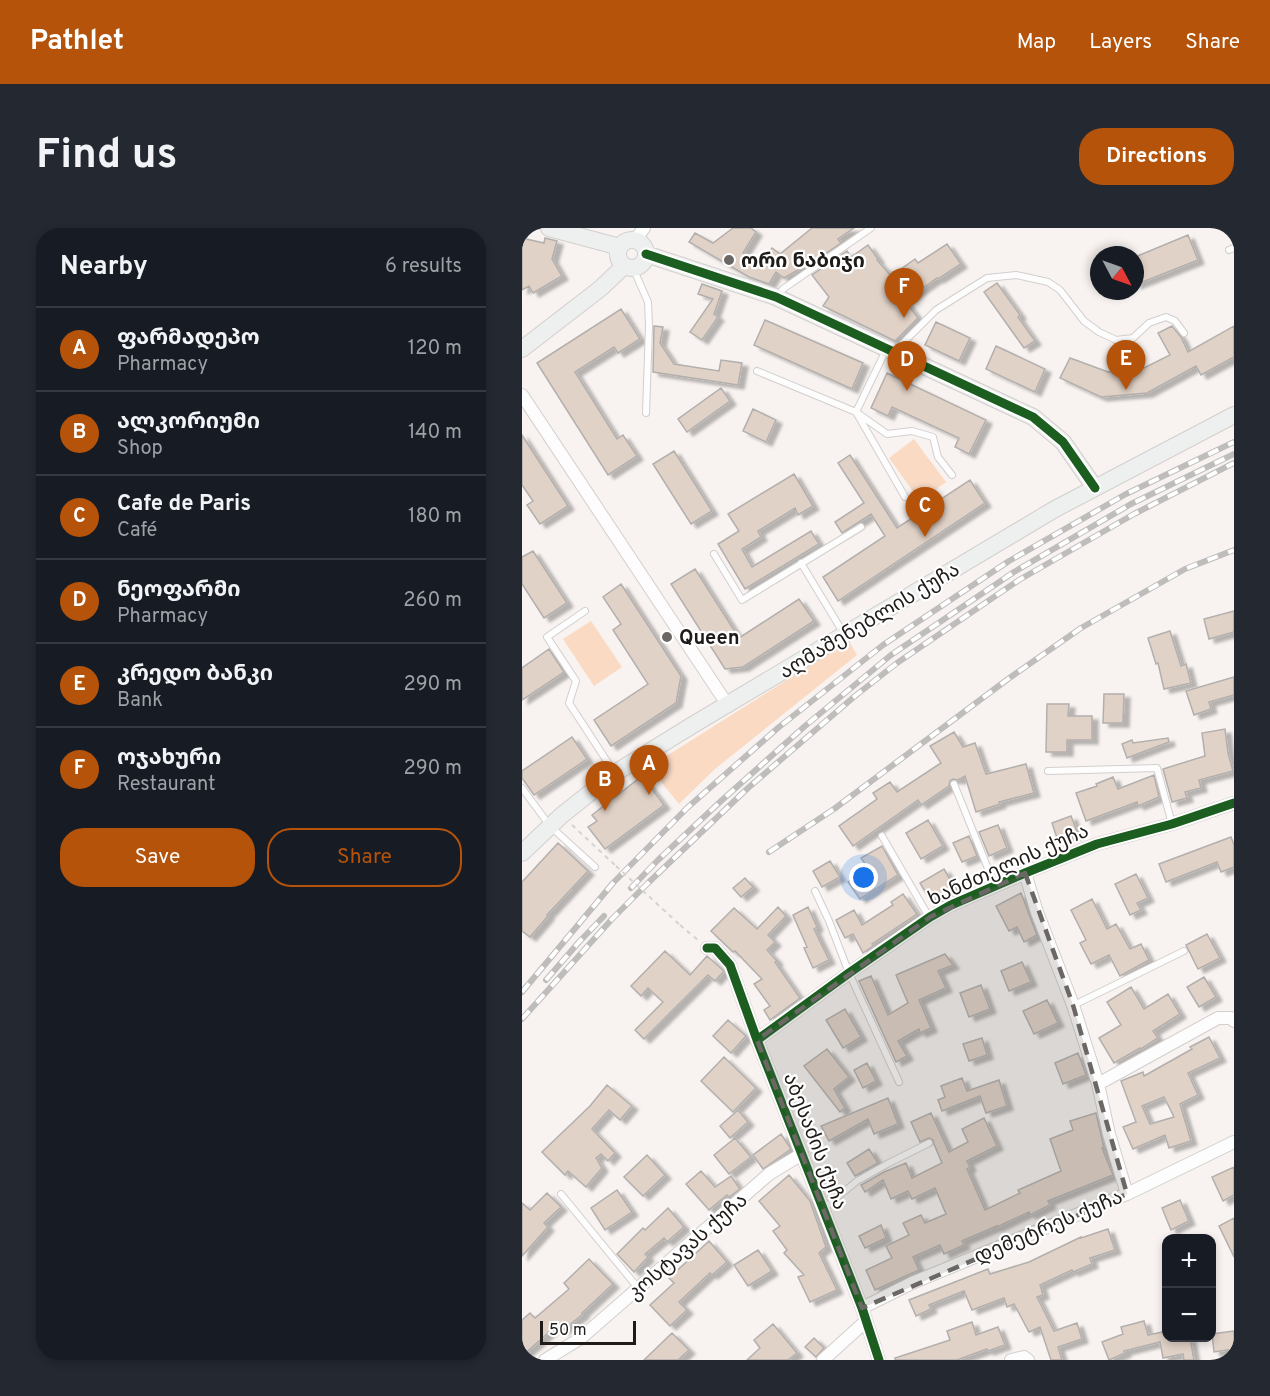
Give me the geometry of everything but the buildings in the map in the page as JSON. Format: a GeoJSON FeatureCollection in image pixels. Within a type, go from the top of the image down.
{"type":"FeatureCollection","features":[{"type":"Feature","properties":{"kind":"main road"},"geometry":{"type":"LineString","coordinates":[[522,349],[629,267],[642,264],[646,254],[643,245],[633,238],[549,228]]}},
{"type":"Feature","properties":{"kind":"main road"},"geometry":{"type":"LineString","coordinates":[[629,267],[618,257],[633,238]]}},
{"type":"Feature","properties":{"kind":"main road"},"geometry":{"type":"LineString","coordinates":[[646,254],[776,297],[1033,417],[1063,442],[1095,488]]}},
{"type":"Feature","properties":{"kind":"main road","name":"აღმაშენებლის ქუჩა"},"geometry":{"type":"LineString","coordinates":[[522,853],[556,820],[615,772],[1055,509],[1234,415]]}},
{"type":"Feature","properties":{"kind":"street"},"geometry":{"type":"LineString","coordinates":[[522,395],[727,704]]}},
{"type":"Feature","properties":{"kind":"street","name":"ხანძთელის ქუჩა"},"geometry":{"type":"LineString","coordinates":[[757,1040],[849,973],[951,905],[1097,843],[1172,824],[1234,803]]}},
{"type":"Feature","properties":{"kind":"street"},"geometry":{"type":"LineString","coordinates":[[1025,873],[1037,912],[1073,1005],[1098,1084],[1109,1134],[1127,1194]]}},
{"type":"Feature","properties":{"kind":"street","name":"აბესაძის ქუჩა"},"geometry":{"type":"LineString","coordinates":[[707,948],[715,948],[730,965],[862,1308],[879,1360]]}},
{"type":"Feature","properties":{"kind":"street"},"geometry":{"type":"LineString","coordinates":[[1098,1084],[1218,1018],[1231,1018],[1234,1021]]}},
{"type":"Feature","properties":{"kind":"street","name":"დემეტრეს ქუჩა"},"geometry":{"type":"LineString","coordinates":[[862,1308],[912,1283],[1127,1194],[1234,1142]]}},
{"type":"Feature","properties":{"kind":"street","name":"კოსტავას ქუჩა"},"geometry":{"type":"LineString","coordinates":[[545,1360],[581,1338],[769,1174],[802,1154]]}},
{"type":"Feature","properties":{"kind":"street"},"geometry":{"type":"LineString","coordinates":[[823,1360],[866,1321]]}},
{"type":"Feature","properties":{"kind":"street"},"geometry":{"type":"LineString","coordinates":[[1011,1360],[1024,1357],[1028,1360]]}},
{"type":"Feature","properties":{"kind":"lane"},"geometry":{"type":"LineString","coordinates":[[776,297],[783,289],[871,228]]}},
{"type":"Feature","properties":{"kind":"lane"},"geometry":{"type":"LineString","coordinates":[[629,267],[648,302],[646,413]]}},
{"type":"Feature","properties":{"kind":"lane"},"geometry":{"type":"LineString","coordinates":[[856,412],[890,351],[936,310],[987,278],[1016,275],[1048,282],[1060,290],[1084,321],[1099,333],[1116,340],[1133,338],[1149,323],[1166,316],[1175,321],[1184,333]]}},
{"type":"Feature","properties":{"kind":"lane"},"geometry":{"type":"LineString","coordinates":[[757,370],[856,412],[887,434],[912,430],[933,437],[938,457],[952,475]]}},
{"type":"Feature","properties":{"kind":"lane"},"geometry":{"type":"LineString","coordinates":[[856,412],[905,497]]}},
{"type":"Feature","properties":{"kind":"lane"},"geometry":{"type":"LineString","coordinates":[[714,554],[742,600],[861,527]]}},
{"type":"Feature","properties":{"kind":"lane"},"geometry":{"type":"LineString","coordinates":[[801,564],[845,635]]}},
{"type":"Feature","properties":{"kind":"lane"},"geometry":{"type":"LineString","coordinates":[[585,611],[547,637],[576,681],[569,703],[615,772]]}},
{"type":"Feature","properties":{"kind":"lane"},"geometry":{"type":"LineString","coordinates":[[1048,771],[1157,768],[1172,824]]}},
{"type":"Feature","properties":{"kind":"lane"},"geometry":{"type":"LineString","coordinates":[[954,784],[995,886]]}},
{"type":"Feature","properties":{"kind":"lane"},"geometry":{"type":"LineString","coordinates":[[522,788],[556,820],[595,867]]}},
{"type":"Feature","properties":{"kind":"lane"},"geometry":{"type":"LineString","coordinates":[[882,836],[930,917]]}},
{"type":"Feature","properties":{"kind":"lane"},"geometry":{"type":"LineString","coordinates":[[815,891],[849,973],[899,1082]]}},
{"type":"Feature","properties":{"kind":"lane"},"geometry":{"type":"LineString","coordinates":[[1073,1005],[1184,951]]}},
{"type":"Feature","properties":{"kind":"lane"},"geometry":{"type":"LineString","coordinates":[[823,1209],[857,1181],[929,1143]]}},
{"type":"Feature","properties":{"kind":"lane"},"geometry":{"type":"LineString","coordinates":[[561,1194],[638,1288]]}},
{"type":"Feature","properties":{"kind":"path"},"geometry":{"type":"LineString","coordinates":[[556,820],[616,866],[707,948]]}},
{"type":"Feature","properties":{"kind":"highlighted area"},"geometry":{"type":"Polygon","coordinates":[[[1025,873],[1073,1005],[1127,1194],[862,1308],[757,1040],[930,917],[1025,873]]]}},
{"type":"Feature","properties":{"kind":"shaded area"},"geometry":{"type":"Polygon","coordinates":[[[914,439],[946,482],[920,501],[889,458],[914,439]]]}},
{"type":"Feature","properties":{"kind":"shaded area"},"geometry":{"type":"Polygon","coordinates":[[[591,621],[622,667],[594,686],[563,639],[591,621]]]}},
{"type":"Feature","properties":{"kind":"shaded area"},"geometry":{"type":"Polygon","coordinates":[[[849,641],[857,655],[715,769],[679,804],[649,767],[849,641]]]}},
{"type":"Feature","properties":{"kind":"railway"},"geometry":{"type":"LineString","coordinates":[[522,992],[613,883],[687,808],[779,727],[883,645],[1009,561],[1126,494],[1234,442]]}},
{"type":"Feature","properties":{"kind":"railway"},"geometry":{"type":"LineString","coordinates":[[631,888],[721,801],[805,726],[891,655],[1014,572],[1131,504],[1234,454]]}},
{"type":"Feature","properties":{"kind":"railway"},"geometry":{"type":"LineString","coordinates":[[522,1019],[612,919],[748,788],[897,663],[1019,580],[1134,514],[1234,463]]}},
{"type":"Feature","properties":{"kind":"railway"},"geometry":{"type":"LineString","coordinates":[[769,852],[834,809],[1008,679],[1081,628],[1185,569],[1234,550]]}},
{"type":"Feature","properties":{"kind":"railway"},"geometry":{"type":"LineString","coordinates":[[546,980],[604,916]]}},
{"type":"Feature","properties":{"kind":"cycle path"},"geometry":{"type":"LineString","coordinates":[[646,254],[776,297],[1033,417],[1063,442],[1095,488]]}},
{"type":"Feature","properties":{"kind":"cycle path"},"geometry":{"type":"LineString","coordinates":[[757,1040],[849,973],[951,905],[1097,844],[1172,824],[1234,803]]}},
{"type":"Feature","properties":{"kind":"cycle path"},"geometry":{"type":"LineString","coordinates":[[707,948],[715,948],[730,965],[862,1308],[879,1360]]}},
{"type":"Feature","properties":{"kind":"place","name":"ორი ნაბიჯი"},"geometry":{"type":"Point","coordinates":[729,260]}},
{"type":"Feature","properties":{"kind":"place","name":"ოჯახური"},"geometry":{"type":"Point","coordinates":[904,318]}},
{"type":"Feature","properties":{"kind":"place","name":"კრედო ბანკი"},"geometry":{"type":"Point","coordinates":[1126,390]}},
{"type":"Feature","properties":{"kind":"place","name":"ნეოფარმი"},"geometry":{"type":"Point","coordinates":[907,391]}},
{"type":"Feature","properties":{"kind":"place","name":"Cafe de Paris"},"geometry":{"type":"Point","coordinates":[925,537]}},
{"type":"Feature","properties":{"kind":"place","name":"Queen"},"geometry":{"type":"Point","coordinates":[667,637]}},
{"type":"Feature","properties":{"kind":"place","name":"ფარმადეპო"},"geometry":{"type":"Point","coordinates":[649,795]}},
{"type":"Feature","properties":{"kind":"place","name":"ალკორიუმი"},"geometry":{"type":"Point","coordinates":[605,811]}}]}
